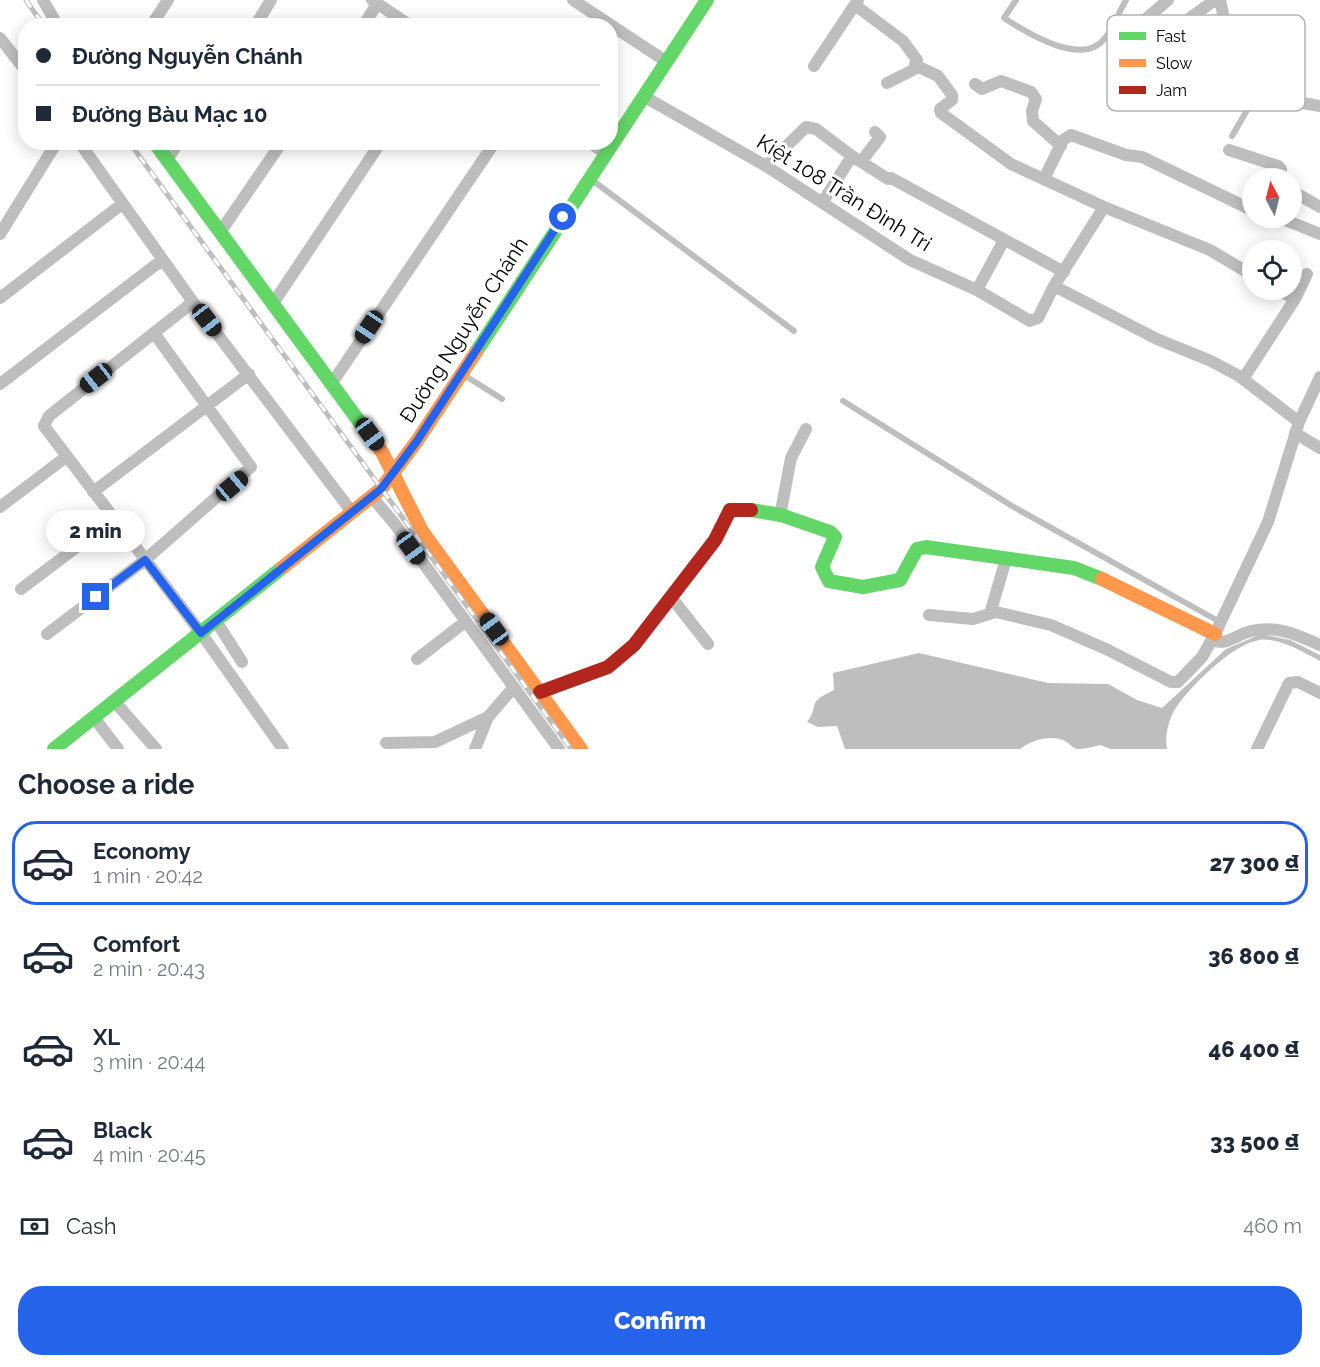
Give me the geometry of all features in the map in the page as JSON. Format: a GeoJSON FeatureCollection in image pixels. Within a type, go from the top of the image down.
{"type":"FeatureCollection","features":[{"type":"Feature","properties":{"kind":"street"},"geometry":{"type":"LineString","coordinates":[[43,0],[53,18]]}},
{"type":"Feature","properties":{"kind":"street"},"geometry":{"type":"LineString","coordinates":[[156,18],[168,0]]}},
{"type":"Feature","properties":{"kind":"street"},"geometry":{"type":"LineString","coordinates":[[260,18],[272,0]]}},
{"type":"Feature","properties":{"kind":"street"},"geometry":{"type":"LineString","coordinates":[[573,0],[600,18]]}},
{"type":"Feature","properties":{"kind":"street","name":"Đường Nguyễn Chánh"},"geometry":{"type":"LineString","coordinates":[[618,135],[707,0]]}},
{"type":"Feature","properties":{"kind":"street"},"geometry":{"type":"LineString","coordinates":[[1150,15],[1168,0]]}},
{"type":"Feature","properties":{"kind":"street"},"geometry":{"type":"LineString","coordinates":[[1194,15],[1215,0]]}},
{"type":"Feature","properties":{"kind":"street"},"geometry":{"type":"LineString","coordinates":[[1220,0],[1223,15]]}},
{"type":"Feature","properties":{"kind":"street"},"geometry":{"type":"LineString","coordinates":[[367,18],[375,2],[399,18]]}},
{"type":"Feature","properties":{"kind":"street"},"geometry":{"type":"LineString","coordinates":[[814,66],[857,2],[910,48],[917,60],[917,66]]}},
{"type":"Feature","properties":{"kind":"street"},"geometry":{"type":"LineString","coordinates":[[618,30],[667,62]]}},
{"type":"Feature","properties":{"kind":"street"},"geometry":{"type":"LineString","coordinates":[[2,45],[18,62]]}},
{"type":"Feature","properties":{"kind":"street"},"geometry":{"type":"LineString","coordinates":[[887,83],[917,66]]}},
{"type":"Feature","properties":{"kind":"street"},"geometry":{"type":"LineString","coordinates":[[917,66],[938,76],[952,95],[952,100],[940,109],[941,113],[1011,164],[1104,207],[1210,250],[1242,269]]}},
{"type":"Feature","properties":{"kind":"street"},"geometry":{"type":"LineString","coordinates":[[975,84],[982,89],[1001,81],[1031,92],[1036,99],[1032,111],[1033,121],[1061,146]]}},
{"type":"Feature","properties":{"kind":"street","name":"Kiệt 108 Trần Đình Tri"},"geometry":{"type":"LineString","coordinates":[[645,97],[766,166],[910,260],[977,290],[1030,321],[1036,321],[1054,286],[1104,207]]}},
{"type":"Feature","properties":{"kind":"street"},"geometry":{"type":"LineString","coordinates":[[1305,103],[1320,106]]}},
{"type":"Feature","properties":{"kind":"street"},"geometry":{"type":"LineString","coordinates":[[766,166],[806,127],[816,129],[856,159],[1064,272]]}},
{"type":"Feature","properties":{"kind":"street"},"geometry":{"type":"LineString","coordinates":[[822,203],[856,159],[880,137],[875,132]]}},
{"type":"Feature","properties":{"kind":"street"},"geometry":{"type":"LineString","coordinates":[[1044,179],[1066,136],[1071,135],[1126,155],[1142,157],[1242,206]]}},
{"type":"Feature","properties":{"kind":"street"},"geometry":{"type":"LineString","coordinates":[[0,234],[52,150]]}},
{"type":"Feature","properties":{"kind":"street"},"geometry":{"type":"LineString","coordinates":[[85,150],[162,260],[352,512]]}},
{"type":"Feature","properties":{"kind":"street"},"geometry":{"type":"LineString","coordinates":[[160,150],[274,302],[382,452],[422,531],[581,749]]}},
{"type":"Feature","properties":{"kind":"street"},"geometry":{"type":"LineString","coordinates":[[167,160],[174,150]]}},
{"type":"Feature","properties":{"kind":"street"},"geometry":{"type":"LineString","coordinates":[[221,231],[277,150]]}},
{"type":"Feature","properties":{"kind":"street"},"geometry":{"type":"LineString","coordinates":[[274,302],[376,150]]}},
{"type":"Feature","properties":{"kind":"street"},"geometry":{"type":"LineString","coordinates":[[332,383],[490,150]]}},
{"type":"Feature","properties":{"kind":"street"},"geometry":{"type":"LineString","coordinates":[[601,150],[605,153]]}},
{"type":"Feature","properties":{"kind":"street","name":"Đường Nguyễn Chánh"},"geometry":{"type":"LineString","coordinates":[[54,749],[372,497],[417,441],[607,150]]}},
{"type":"Feature","properties":{"kind":"street"},"geometry":{"type":"LineString","coordinates":[[1230,150],[1280,168]]}},
{"type":"Feature","properties":{"kind":"street"},"geometry":{"type":"LineString","coordinates":[[1302,197],[1320,207]]}},
{"type":"Feature","properties":{"kind":"street"},"geometry":{"type":"LineString","coordinates":[[1,302],[122,204]]}},
{"type":"Feature","properties":{"kind":"street"},"geometry":{"type":"LineString","coordinates":[[1302,227],[1320,234]]}},
{"type":"Feature","properties":{"kind":"street"},"geometry":{"type":"LineString","coordinates":[[977,290],[1004,240]]}},
{"type":"Feature","properties":{"kind":"street"},"geometry":{"type":"LineString","coordinates":[[0,384],[162,260]]}},
{"type":"Feature","properties":{"kind":"street"},"geometry":{"type":"LineString","coordinates":[[1302,284],[1307,274]]}},
{"type":"Feature","properties":{"kind":"street"},"geometry":{"type":"LineString","coordinates":[[1054,286],[1157,339],[1211,361],[1242,379],[1320,448]]}},
{"type":"Feature","properties":{"kind":"street"},"geometry":{"type":"LineString","coordinates":[[1242,379],[1294,300]]}},
{"type":"Feature","properties":{"kind":"street"},"geometry":{"type":"LineString","coordinates":[[193,302],[43,423],[45,430],[201,633],[283,749]]}},
{"type":"Feature","properties":{"kind":"street"},"geometry":{"type":"LineString","coordinates":[[47,634],[145,560],[251,467],[154,333]]}},
{"type":"Feature","properties":{"kind":"street"},"geometry":{"type":"LineString","coordinates":[[93,492],[249,374]]}},
{"type":"Feature","properties":{"kind":"street"},"geometry":{"type":"LineString","coordinates":[[929,615],[973,619],[996,612],[1051,625],[1107,649],[1171,682],[1182,679],[1202,657],[1216,632],[1268,522],[1297,427],[1320,377]]}},
{"type":"Feature","properties":{"kind":"street"},"geometry":{"type":"LineString","coordinates":[[780,516],[791,458],[806,429]]}},
{"type":"Feature","properties":{"kind":"street"},"geometry":{"type":"LineString","coordinates":[[0,507],[66,457]]}},
{"type":"Feature","properties":{"kind":"street"},"geometry":{"type":"LineString","coordinates":[[372,497],[394,523],[559,749]]}},
{"type":"Feature","properties":{"kind":"street"},"geometry":{"type":"LineString","coordinates":[[540,692],[608,667],[634,645],[715,540],[730,510],[754,509],[818,527],[834,537],[822,567],[829,581],[863,587],[900,580],[917,549],[926,547],[1074,567],[1216,632],[1225,643],[1253,631],[1275,629],[1291,632],[1320,645]]}},
{"type":"Feature","properties":{"kind":"street"},"geometry":{"type":"LineString","coordinates":[[21,589],[114,519]]}},
{"type":"Feature","properties":{"kind":"street"},"geometry":{"type":"LineString","coordinates":[[990,614],[1006,559]]}},
{"type":"Feature","properties":{"kind":"street"},"geometry":{"type":"LineString","coordinates":[[671,597],[708,644]]}},
{"type":"Feature","properties":{"kind":"street"},"geometry":{"type":"LineString","coordinates":[[216,621],[242,662]]}},
{"type":"Feature","properties":{"kind":"street"},"geometry":{"type":"LineString","coordinates":[[417,659],[465,622]]}},
{"type":"Feature","properties":{"kind":"street"},"geometry":{"type":"LineString","coordinates":[[1257,749],[1289,683],[1294,681],[1316,691]]}},
{"type":"Feature","properties":{"kind":"street"},"geometry":{"type":"LineString","coordinates":[[475,749],[488,717],[514,687]]}},
{"type":"Feature","properties":{"kind":"street"},"geometry":{"type":"LineString","coordinates":[[115,702],[156,749]]}},
{"type":"Feature","properties":{"kind":"street"},"geometry":{"type":"LineString","coordinates":[[386,743],[405,746],[435,742],[449,738],[488,717]]}},
{"type":"Feature","properties":{"kind":"street"},"geometry":{"type":"LineString","coordinates":[[95,718],[118,749]]}},
{"type":"Feature","properties":{"kind":"lane"},"geometry":{"type":"LineString","coordinates":[[1016,0],[1004,18],[1057,45],[1081,51],[1094,46],[1107,34]]}},
{"type":"Feature","properties":{"kind":"lane"},"geometry":{"type":"LineString","coordinates":[[1118,15],[1126,0]]}},
{"type":"Feature","properties":{"kind":"lane"},"geometry":{"type":"LineString","coordinates":[[1232,136],[1246,111]]}},
{"type":"Feature","properties":{"kind":"lane"},"geometry":{"type":"LineString","coordinates":[[589,178],[794,331]]}},
{"type":"Feature","properties":{"kind":"lane"},"geometry":{"type":"LineString","coordinates":[[461,373],[502,399]]}},
{"type":"Feature","properties":{"kind":"lane"},"geometry":{"type":"LineString","coordinates":[[843,401],[1216,632]]}},
{"type":"Feature","properties":{"kind":"shaded area"},"geometry":{"type":"Polygon","coordinates":[[[1261,634],[1290,640],[1320,655],[1320,661],[1291,646],[1275,641],[1259,640],[1238,649],[1205,675],[1176,707],[1167,731],[1167,749],[1111,749],[1100,745],[1077,749],[1060,739],[1048,738],[1030,743],[1020,749],[845,749],[837,726],[818,727],[807,722],[819,698],[834,690],[833,673],[919,653],[1048,683],[1108,684],[1137,700],[1162,708],[1226,649],[1261,634]]]}},
{"type":"Feature","properties":{"kind":"railway"},"geometry":{"type":"LineString","coordinates":[[26,0],[38,18]]}},
{"type":"Feature","properties":{"kind":"railway"},"geometry":{"type":"LineString","coordinates":[[135,150],[571,749]]}},
{"type":"Feature","properties":{"kind":"traffic: fast"},"geometry":{"type":"LineString","coordinates":[[618,136],[707,0]]}},
{"type":"Feature","properties":{"kind":"traffic: fast"},"geometry":{"type":"LineString","coordinates":[[160,150],[364,428]]}},
{"type":"Feature","properties":{"kind":"traffic: fast"},"geometry":{"type":"LineString","coordinates":[[476,352],[609,150]]}},
{"type":"Feature","properties":{"kind":"traffic: fast"},"geometry":{"type":"LineString","coordinates":[[751,510],[781,515],[830,532],[835,537],[822,567],[829,581],[863,587],[900,580],[917,549],[926,547],[1074,568],[1102,579]]}},
{"type":"Feature","properties":{"kind":"traffic: fast"},"geometry":{"type":"LineString","coordinates":[[54,749],[283,567]]}},
{"type":"Feature","properties":{"kind":"traffic: slow"},"geometry":{"type":"LineString","coordinates":[[283,567],[381,489],[417,441],[476,352]]}},
{"type":"Feature","properties":{"kind":"traffic: slow"},"geometry":{"type":"LineString","coordinates":[[364,428],[382,452],[422,531],[581,749]]}},
{"type":"Feature","properties":{"kind":"traffic: slow"},"geometry":{"type":"LineString","coordinates":[[1102,579],[1215,634]]}},
{"type":"Feature","properties":{"kind":"traffic: jam"},"geometry":{"type":"LineString","coordinates":[[540,692],[608,667],[634,645],[715,540],[730,510],[751,510]]}},
{"type":"Feature","properties":{"kind":"route"},"geometry":{"type":"LineString","coordinates":[[96,597],[145,560],[201,633],[372,497],[381,489],[417,441],[563,217]]}}]}
